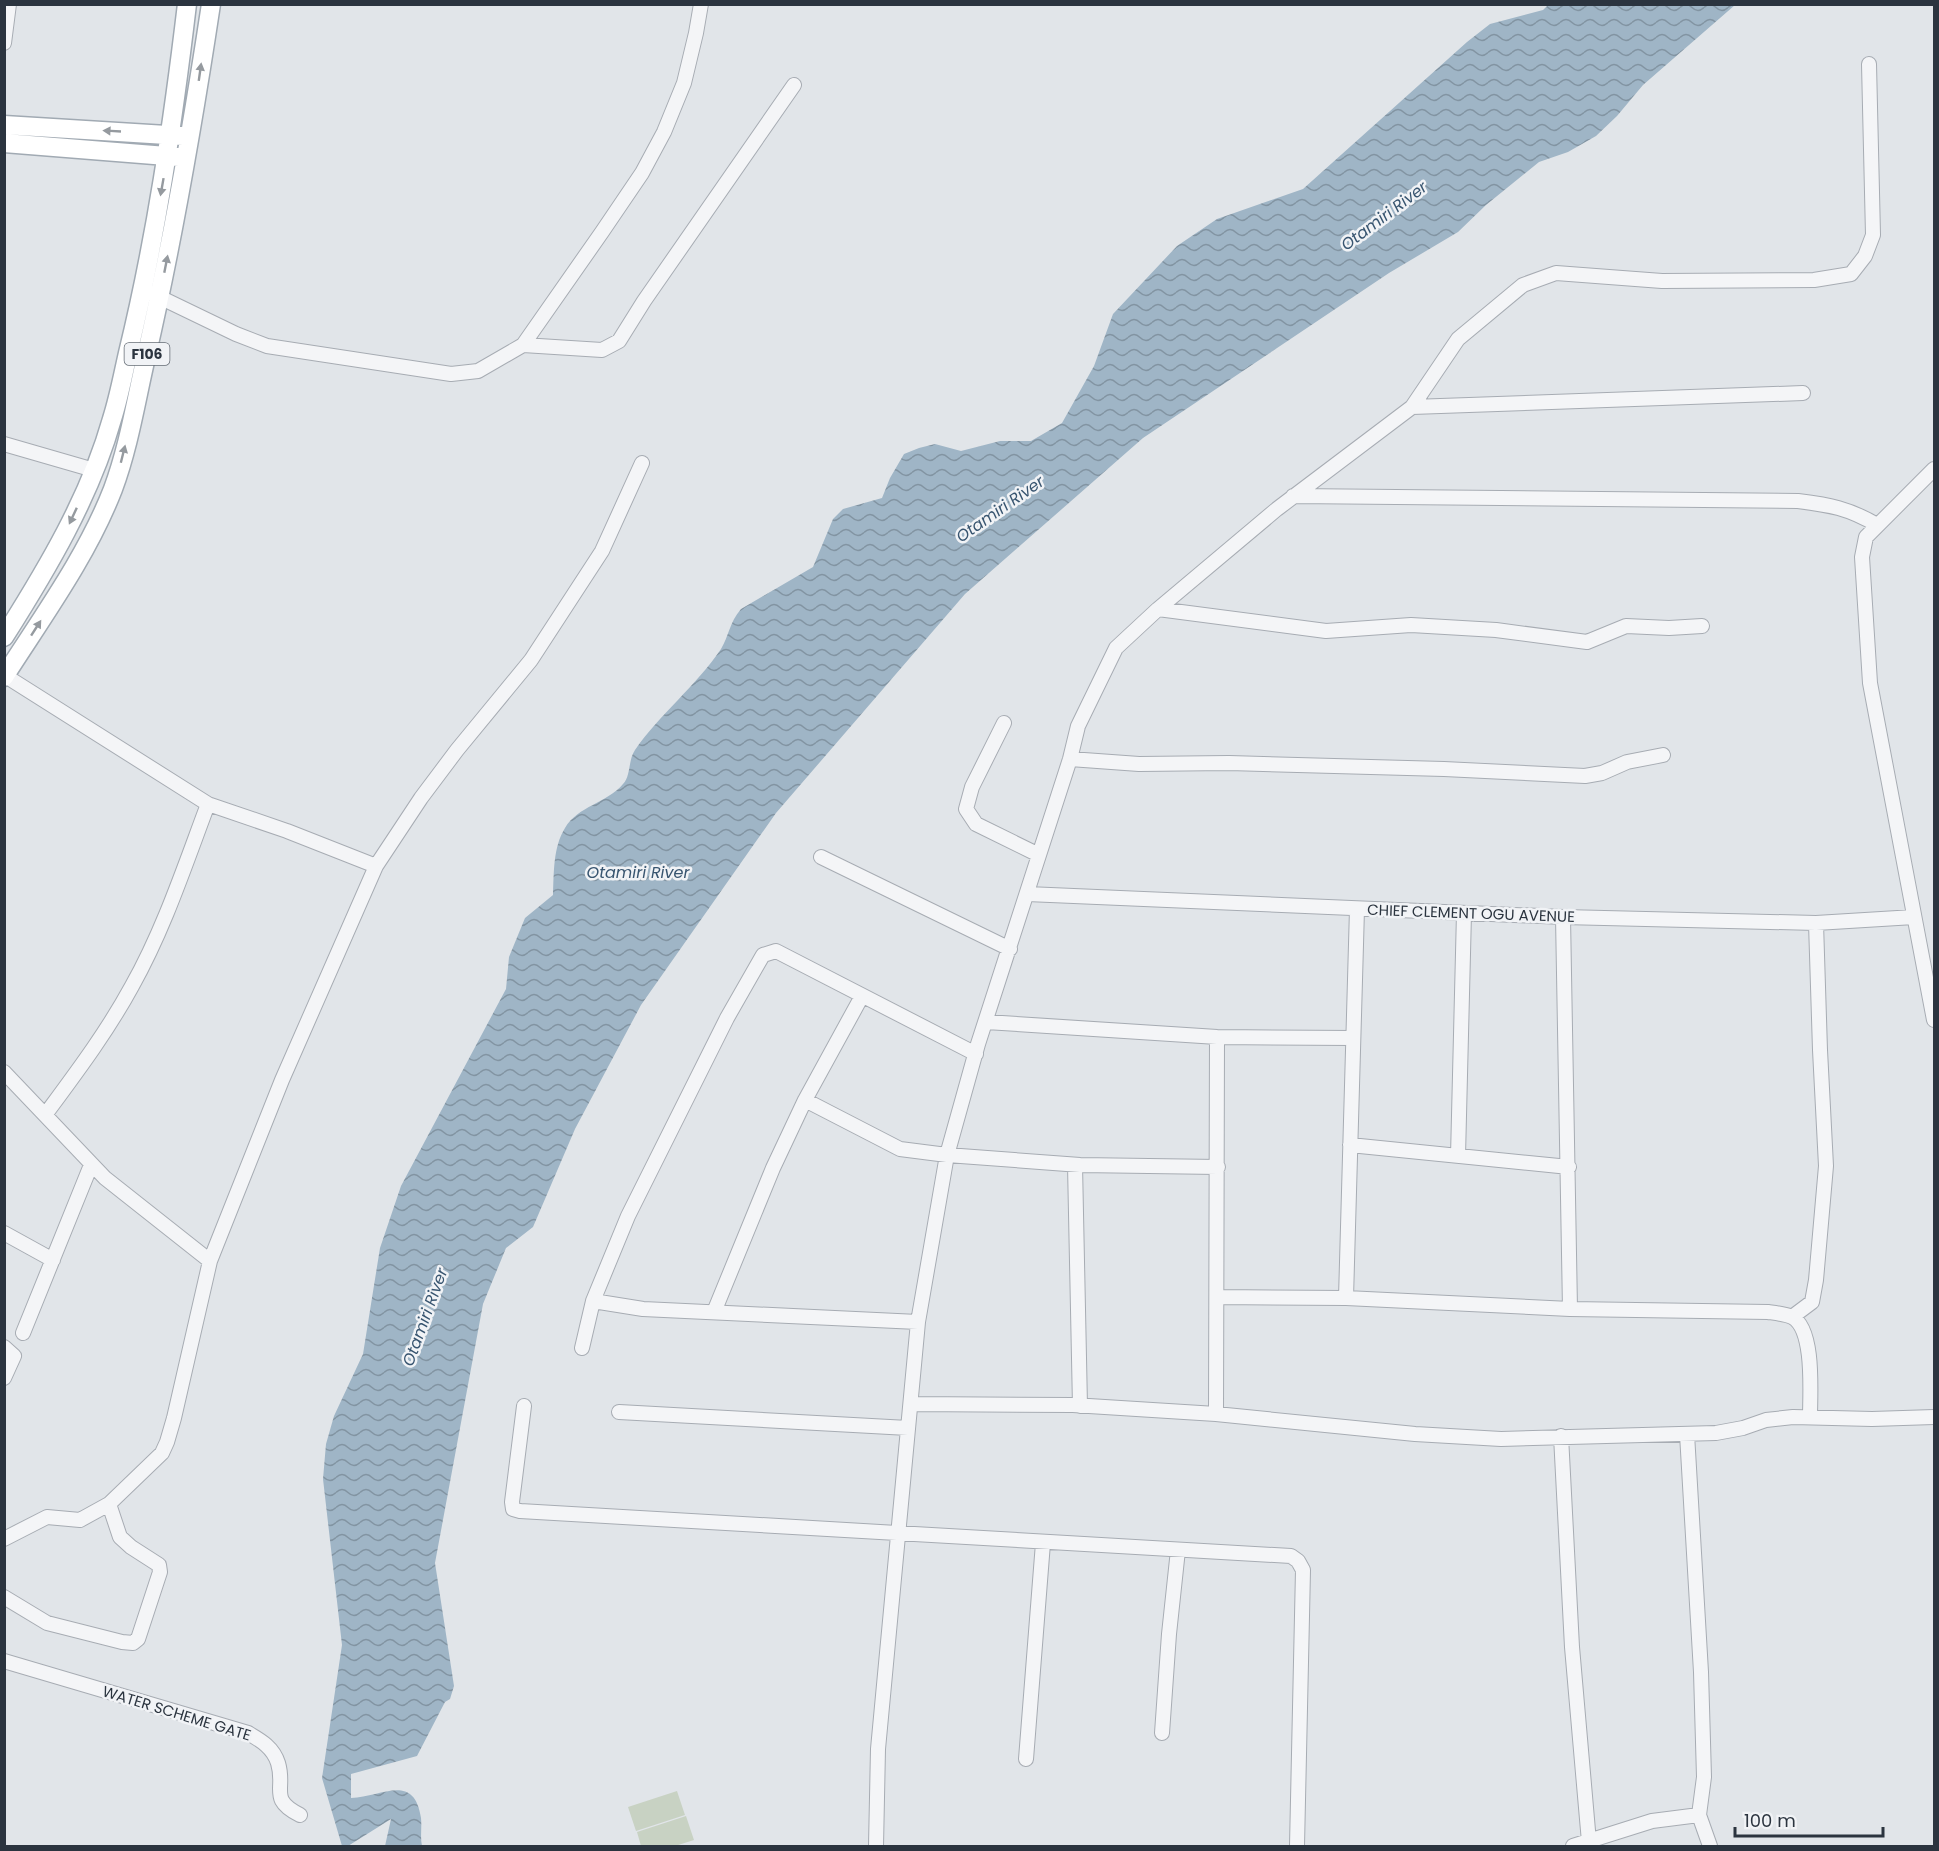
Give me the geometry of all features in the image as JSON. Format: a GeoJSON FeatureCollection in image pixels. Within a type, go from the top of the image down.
{"type":"FeatureCollection","features":[{"type":"Feature","properties":{"kind":"main road","name":"F106"},"geometry":{"type":"LineString","coordinates":[[5,676],[81,554],[110,496],[122,463],[151,293],[187,4]]}},
{"type":"Feature","properties":{"kind":"main road","name":"F106"},"geometry":{"type":"LineString","coordinates":[[4,638],[49,567],[94,470],[112,420],[151,293],[187,158],[211,4]]}},
{"type":"Feature","properties":{"kind":"main road"},"geometry":{"type":"LineString","coordinates":[[4,125],[191,136]]}},
{"type":"Feature","properties":{"kind":"main road"},"geometry":{"type":"LineString","coordinates":[[4,143],[187,158]]}},
{"type":"Feature","properties":{"kind":"street"},"geometry":{"type":"LineString","coordinates":[[4,42],[9,4]]}},
{"type":"Feature","properties":{"kind":"street"},"geometry":{"type":"LineString","coordinates":[[151,293],[236,334],[267,346],[451,374],[478,371],[523,345],[642,173],[664,132],[684,83],[701,4]]}},
{"type":"Feature","properties":{"kind":"street"},"geometry":{"type":"LineString","coordinates":[[876,1846],[878,1749],[918,1322],[947,1155],[976,1054],[1070,759],[1078,726],[1116,648],[1158,609],[1293,496],[1412,406],[1458,339],[1523,285],[1556,273],[1662,280],[1814,280],[1851,274],[1865,256],[1873,235],[1869,64]]}},
{"type":"Feature","properties":{"kind":"street"},"geometry":{"type":"LineString","coordinates":[[523,345],[602,350],[619,341],[644,301],[794,85]]}},
{"type":"Feature","properties":{"kind":"street"},"geometry":{"type":"LineString","coordinates":[[1412,406],[1803,393]]}},
{"type":"Feature","properties":{"kind":"street"},"geometry":{"type":"LineString","coordinates":[[4,444],[94,470]]}},
{"type":"Feature","properties":{"kind":"street"},"geometry":{"type":"LineString","coordinates":[[4,1539],[47,1517],[80,1520],[109,1504],[162,1453],[167,1442],[210,1261],[282,1080],[376,867],[421,798],[531,660],[602,551],[642,463]]}},
{"type":"Feature","properties":{"kind":"street"},"geometry":{"type":"LineString","coordinates":[[1935,469],[1866,537],[1862,557],[1870,683],[1935,1020]]}},
{"type":"Feature","properties":{"kind":"street"},"geometry":{"type":"LineString","coordinates":[[1293,496],[1798,501],[1838,506],[1877,525]]}},
{"type":"Feature","properties":{"kind":"street"},"geometry":{"type":"LineString","coordinates":[[1158,609],[1326,631],[1411,625],[1496,630],[1587,642],[1626,626],[1670,628],[1702,626]]}},
{"type":"Feature","properties":{"kind":"street"},"geometry":{"type":"LineString","coordinates":[[5,676],[208,804],[287,831],[376,867]]}},
{"type":"Feature","properties":{"kind":"street"},"geometry":{"type":"LineString","coordinates":[[1004,723],[972,787],[966,809],[976,824],[1040,855]]}},
{"type":"Feature","properties":{"kind":"street"},"geometry":{"type":"LineString","coordinates":[[1070,759],[1139,764],[1229,763],[1444,769],[1585,776],[1602,773],[1627,762],[1663,755]]}},
{"type":"Feature","properties":{"kind":"street"},"geometry":{"type":"LineString","coordinates":[[45,1115],[85,1061],[132,986],[148,954],[208,804]]}},
{"type":"Feature","properties":{"kind":"street"},"geometry":{"type":"LineString","coordinates":[[822,857],[1010,949]]}},
{"type":"Feature","properties":{"kind":"street","name":"CHIEF CLEMENT OGU AVENUE"},"geometry":{"type":"LineString","coordinates":[[1027,894],[1563,917],[1816,923],[1914,917]]}},
{"type":"Feature","properties":{"kind":"street"},"geometry":{"type":"LineString","coordinates":[[1346,1298],[1357,909]]}},
{"type":"Feature","properties":{"kind":"street"},"geometry":{"type":"LineString","coordinates":[[1458,1156],[1464,913]]}},
{"type":"Feature","properties":{"kind":"street"},"geometry":{"type":"LineString","coordinates":[[1563,917],[1570,1309]]}},
{"type":"Feature","properties":{"kind":"street"},"geometry":{"type":"LineString","coordinates":[[1791,1317],[1812,1302],[1826,1166],[1816,923]]}},
{"type":"Feature","properties":{"kind":"street"},"geometry":{"type":"LineString","coordinates":[[582,1348],[593,1300],[628,1216],[727,1018],[763,955],[776,951],[976,1054]]}},
{"type":"Feature","properties":{"kind":"street"},"geometry":{"type":"LineString","coordinates":[[714,1312],[773,1168],[805,1100],[862,996]]}},
{"type":"Feature","properties":{"kind":"street"},"geometry":{"type":"LineString","coordinates":[[986,1022],[1217,1037],[1353,1038]]}},
{"type":"Feature","properties":{"kind":"street"},"geometry":{"type":"LineString","coordinates":[[1216,1414],[1217,1037]]}},
{"type":"Feature","properties":{"kind":"street"},"geometry":{"type":"LineString","coordinates":[[4,1072],[105,1178],[210,1261]]}},
{"type":"Feature","properties":{"kind":"street"},"geometry":{"type":"LineString","coordinates":[[805,1100],[900,1149],[1075,1165],[1218,1167]]}},
{"type":"Feature","properties":{"kind":"street"},"geometry":{"type":"LineString","coordinates":[[1350,1145],[1569,1167]]}},
{"type":"Feature","properties":{"kind":"street"},"geometry":{"type":"LineString","coordinates":[[23,1333],[91,1165]]}},
{"type":"Feature","properties":{"kind":"street"},"geometry":{"type":"LineString","coordinates":[[1075,1165],[1080,1406]]}},
{"type":"Feature","properties":{"kind":"street"},"geometry":{"type":"LineString","coordinates":[[4,1233],[53,1260]]}},
{"type":"Feature","properties":{"kind":"street"},"geometry":{"type":"LineString","coordinates":[[1217,1297],[1346,1298],[1570,1309],[1768,1312],[1791,1317],[1803,1328],[1810,1367],[1809,1417]]}},
{"type":"Feature","properties":{"kind":"street"},"geometry":{"type":"LineString","coordinates":[[593,1300],[643,1309],[918,1322]]}},
{"type":"Feature","properties":{"kind":"street"},"geometry":{"type":"LineString","coordinates":[[4,1347],[14,1356],[4,1378]]}},
{"type":"Feature","properties":{"kind":"street"},"geometry":{"type":"LineString","coordinates":[[910,1404],[1080,1406],[1216,1414],[1415,1434],[1501,1439],[1716,1433],[1743,1428],[1766,1420],[1809,1417],[1872,1419],[1935,1417]]}},
{"type":"Feature","properties":{"kind":"street"},"geometry":{"type":"LineString","coordinates":[[524,1406],[512,1502],[513,1509],[520,1511],[1291,1556],[1298,1561],[1303,1570],[1297,1846]]}},
{"type":"Feature","properties":{"kind":"street"},"geometry":{"type":"LineString","coordinates":[[619,1412],[908,1428]]}},
{"type":"Feature","properties":{"kind":"street"},"geometry":{"type":"LineString","coordinates":[[1687,1434],[1701,1672],[1704,1777],[1699,1815],[1710,1846]]}},
{"type":"Feature","properties":{"kind":"street"},"geometry":{"type":"LineString","coordinates":[[1561,1436],[1572,1647],[1589,1842]]}},
{"type":"Feature","properties":{"kind":"street"},"geometry":{"type":"LineString","coordinates":[[4,1597],[47,1623],[122,1642],[133,1643],[138,1639],[160,1572],[159,1565],[130,1547],[120,1537],[109,1504]]}},
{"type":"Feature","properties":{"kind":"street"},"geometry":{"type":"LineString","coordinates":[[1026,1759],[1043,1543]]}},
{"type":"Feature","properties":{"kind":"street"},"geometry":{"type":"LineString","coordinates":[[1162,1733],[1178,1550]]}},
{"type":"Feature","properties":{"kind":"street","name":"WATER SCHEME GATE"},"geometry":{"type":"LineString","coordinates":[[4,1661],[248,1733],[267,1744],[278,1762],[281,1801],[288,1809],[300,1815]]}},
{"type":"Feature","properties":{"kind":"street"},"geometry":{"type":"LineString","coordinates":[[1573,1846],[1652,1821],[1699,1815]]}},
{"type":"Feature","properties":{"kind":"green space"},"geometry":{"type":"Polygon","coordinates":[[[677,1791],[685,1815],[636,1831],[628,1807],[677,1791]]]}},
{"type":"Feature","properties":{"kind":"green space"},"geometry":{"type":"Polygon","coordinates":[[[686,1816],[694,1840],[675,1846],[641,1846],[637,1832],[686,1816]]]}},
{"type":"Feature","properties":{"kind":"water","name":"Otamiri River"},"geometry":{"type":"Polygon","coordinates":[[[1548,5],[1735,5],[1643,85],[1617,116],[1596,136],[1568,152],[1539,162],[1486,205],[1458,232],[1389,273],[1143,438],[965,594],[776,813],[641,1005],[575,1129],[533,1227],[506,1248],[483,1304],[435,1563],[454,1686],[450,1699],[445,1702],[417,1756],[351,1774],[351,1798],[395,1790],[411,1795],[417,1804],[421,1818],[422,1846],[385,1846],[391,1819],[348,1846],[342,1846],[322,1778],[342,1645],[323,1479],[326,1444],[334,1416],[363,1354],[380,1248],[401,1186],[506,989],[509,957],[525,918],[553,895],[556,852],[565,828],[577,815],[609,796],[626,781],[635,750],[721,649],[741,609],[813,567],[833,519],[843,509],[882,498],[904,454],[935,444],[961,451],[1000,441],[1031,441],[1062,423],[1094,366],[1113,314],[1177,246],[1217,219],[1303,189],[1490,24],[1543,10],[1548,5]]]}}]}
